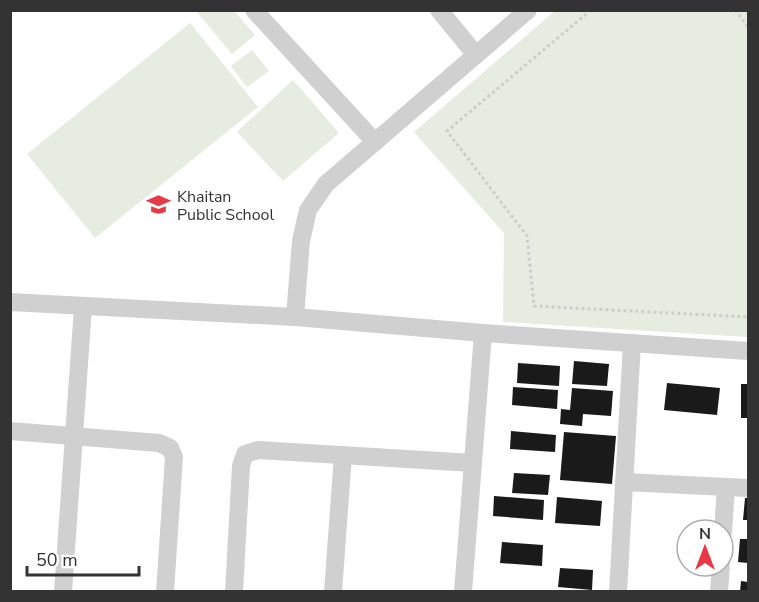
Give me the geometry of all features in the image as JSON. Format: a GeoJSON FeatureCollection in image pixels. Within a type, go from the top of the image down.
{"type":"FeatureCollection","features":[{"type":"Feature","properties":{"kind":"street"},"geometry":{"type":"LineString","coordinates":[[254,10],[375,142]]}},
{"type":"Feature","properties":{"kind":"street"},"geometry":{"type":"LineString","coordinates":[[439,10],[476,55]]}},
{"type":"Feature","properties":{"kind":"street"},"geometry":{"type":"LineString","coordinates":[[295,317],[301,241],[308,210],[326,184],[528,10]]}},
{"type":"Feature","properties":{"kind":"street"},"geometry":{"type":"LineString","coordinates":[[10,302],[295,317],[483,333],[748,351]]}},
{"type":"Feature","properties":{"kind":"street"},"geometry":{"type":"LineString","coordinates":[[63,591],[82,307]]}},
{"type":"Feature","properties":{"kind":"street"},"geometry":{"type":"LineString","coordinates":[[463,591],[483,333]]}},
{"type":"Feature","properties":{"kind":"street"},"geometry":{"type":"LineString","coordinates":[[618,591],[632,343]]}},
{"type":"Feature","properties":{"kind":"street"},"geometry":{"type":"LineString","coordinates":[[10,431],[159,443],[170,448],[174,457],[165,591]]}},
{"type":"Feature","properties":{"kind":"street"},"geometry":{"type":"LineString","coordinates":[[234,591],[242,466],[245,454],[258,450],[473,463]]}},
{"type":"Feature","properties":{"kind":"street"},"geometry":{"type":"LineString","coordinates":[[333,591],[343,455]]}},
{"type":"Feature","properties":{"kind":"street"},"geometry":{"type":"LineString","coordinates":[[624,482],[748,488]]}},
{"type":"Feature","properties":{"kind":"street"},"geometry":{"type":"LineString","coordinates":[[724,518],[726,487]]}},
{"type":"Feature","properties":{"kind":"path"},"geometry":{"type":"LineString","coordinates":[[591,10],[447,131],[526,236],[534,306],[748,317]]}},
{"type":"Feature","properties":{"kind":"path"},"geometry":{"type":"LineString","coordinates":[[735,10],[748,27]]}},
{"type":"Feature","properties":{"kind":"shaded area"},"geometry":{"type":"Polygon","coordinates":[[[196,11],[234,11],[255,35],[232,54],[196,11]]]}},
{"type":"Feature","properties":{"kind":"shaded area"},"geometry":{"type":"Polygon","coordinates":[[[555,11],[748,11],[748,337],[503,322],[504,233],[414,132],[555,11]]]}},
{"type":"Feature","properties":{"kind":"shaded area"},"geometry":{"type":"Polygon","coordinates":[[[190,23],[258,107],[95,238],[27,154],[190,23]]]}},
{"type":"Feature","properties":{"kind":"shaded area"},"geometry":{"type":"Polygon","coordinates":[[[252,50],[269,71],[247,87],[231,66],[252,50]]]}},
{"type":"Feature","properties":{"kind":"shaded area"},"geometry":{"type":"Polygon","coordinates":[[[293,80],[339,133],[283,181],[237,132],[293,80]]]}},
{"type":"Feature","properties":{"kind":"building"},"geometry":{"type":"Polygon","coordinates":[[[574,361],[609,364],[607,386],[572,384],[574,361]]]}},
{"type":"Feature","properties":{"kind":"building"},"geometry":{"type":"Polygon","coordinates":[[[518,363],[560,366],[559,386],[517,383],[518,363]]]}},
{"type":"Feature","properties":{"kind":"building"},"geometry":{"type":"Polygon","coordinates":[[[667,383],[720,388],[717,415],[664,410],[667,383]]]}},
{"type":"Feature","properties":{"kind":"building"},"geometry":{"type":"Polygon","coordinates":[[[741,384],[748,384],[748,418],[741,418],[741,384]]]}},
{"type":"Feature","properties":{"kind":"building"},"geometry":{"type":"Polygon","coordinates":[[[513,387],[558,390],[557,409],[512,405],[513,387]]]}},
{"type":"Feature","properties":{"kind":"building"},"geometry":{"type":"Polygon","coordinates":[[[572,388],[613,391],[611,416],[583,414],[582,426],[560,424],[561,409],[570,410],[572,388]]]}},
{"type":"Feature","properties":{"kind":"building"},"geometry":{"type":"Polygon","coordinates":[[[511,431],[556,435],[555,452],[510,449],[511,431]]]}},
{"type":"Feature","properties":{"kind":"building"},"geometry":{"type":"Polygon","coordinates":[[[564,432],[616,436],[612,484],[560,480],[564,432]]]}},
{"type":"Feature","properties":{"kind":"building"},"geometry":{"type":"Polygon","coordinates":[[[514,473],[550,475],[548,495],[512,493],[514,473]]]}},
{"type":"Feature","properties":{"kind":"building"},"geometry":{"type":"Polygon","coordinates":[[[494,496],[544,500],[543,520],[493,516],[494,496]]]}},
{"type":"Feature","properties":{"kind":"building"},"geometry":{"type":"Polygon","coordinates":[[[557,497],[602,501],[600,526],[555,523],[557,497]]]}},
{"type":"Feature","properties":{"kind":"building"},"geometry":{"type":"Polygon","coordinates":[[[745,498],[748,498],[748,520],[743,520],[745,498]]]}},
{"type":"Feature","properties":{"kind":"building"},"geometry":{"type":"Polygon","coordinates":[[[740,539],[748,539],[748,563],[738,562],[740,539]]]}},
{"type":"Feature","properties":{"kind":"building"},"geometry":{"type":"Polygon","coordinates":[[[502,542],[543,545],[542,566],[500,563],[502,542]]]}},
{"type":"Feature","properties":{"kind":"building"},"geometry":{"type":"Polygon","coordinates":[[[560,568],[593,570],[592,590],[558,587],[560,568]]]}},
{"type":"Feature","properties":{"kind":"building"},"geometry":{"type":"Polygon","coordinates":[[[741,581],[748,582],[748,592],[740,592],[741,581]]]}},
{"type":"Feature","properties":{"kind":"place","name":"Khaitan Public School"},"geometry":{"type":"Point","coordinates":[159,205]}}]}
